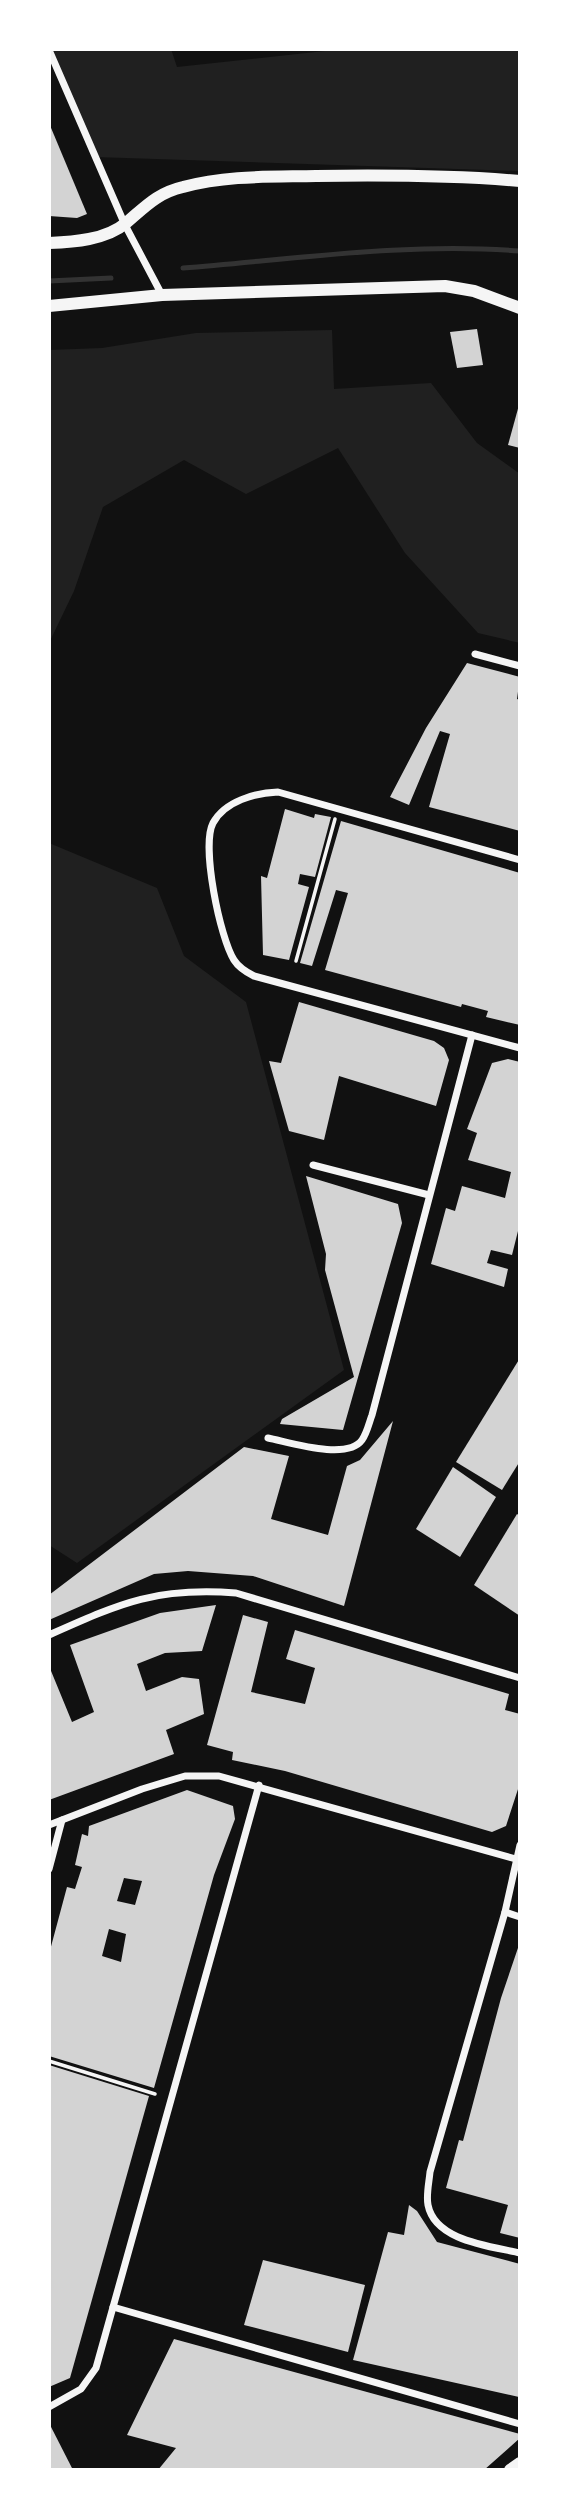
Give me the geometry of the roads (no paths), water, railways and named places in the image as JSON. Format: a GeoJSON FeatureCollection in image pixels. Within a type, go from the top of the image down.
{"type":"FeatureCollection","features":[{"type":"Feature","properties":{"kind":"street"},"geometry":{"type":"LineString","coordinates":[[49,50],[125,225],[162,295]]}},
{"type":"Feature","properties":{"kind":"street"},"geometry":{"type":"LineString","coordinates":[[49,243],[76,242],[125,225],[150,200],[167,191],[239,178],[369,176],[520,181]]}},
{"type":"Feature","properties":{"kind":"street"},"geometry":{"type":"LineString","coordinates":[[49,306],[162,295],[445,286],[474,290],[520,308]]}},
{"type":"Feature","properties":{"kind":"street"},"geometry":{"type":"LineString","coordinates":[[475,654],[520,666]]}},
{"type":"Feature","properties":{"kind":"street"},"geometry":{"type":"LineString","coordinates":[[520,860],[278,792],[250,797],[219,815],[209,839],[210,864],[227,947],[235,962],[254,976],[520,1048]]}},
{"type":"Feature","properties":{"kind":"street"},"geometry":{"type":"LineString","coordinates":[[268,1438],[334,1451],[354,1447],[362,1441],[372,1415],[471,1035]]}},
{"type":"Feature","properties":{"kind":"street"},"geometry":{"type":"LineString","coordinates":[[313,1165],[429,1195]]}},
{"type":"Feature","properties":{"kind":"street"},"geometry":{"type":"LineString","coordinates":[[49,1635],[118,1605],[160,1593],[197,1590],[236,1592],[520,1678]]}},
{"type":"Feature","properties":{"kind":"street"},"geometry":{"type":"LineString","coordinates":[[49,1825],[142,1789],[185,1776],[219,1776],[516,1859]]}},
{"type":"Feature","properties":{"kind":"street"},"geometry":{"type":"LineString","coordinates":[[49,2407],[81,2389],[96,2368],[259,1785]]}},
{"type":"Feature","properties":{"kind":"street"},"geometry":{"type":"LineString","coordinates":[[49,1869],[62,1820]]}},
{"type":"Feature","properties":{"kind":"street"},"geometry":{"type":"LineString","coordinates":[[520,1845],[505,1912],[430,2172],[428,2205],[433,2220],[447,2233],[520,2253]]}},
{"type":"Feature","properties":{"kind":"street"},"geometry":{"type":"LineString","coordinates":[[505,1912],[520,1917]]}},
{"type":"Feature","properties":{"kind":"street"},"geometry":{"type":"LineString","coordinates":[[113,2308],[520,2424]]}},
{"type":"Feature","properties":{"kind":"street"},"geometry":{"type":"LineString","coordinates":[[510,2470],[520,2463]]}},
{"type":"Feature","properties":{"kind":"waterway"},"geometry":{"type":"LineString","coordinates":[[183,268],[394,250],[520,251]]}},
{"type":"Feature","properties":{"kind":"waterway"},"geometry":{"type":"LineString","coordinates":[[49,281],[111,278]]}}]}
